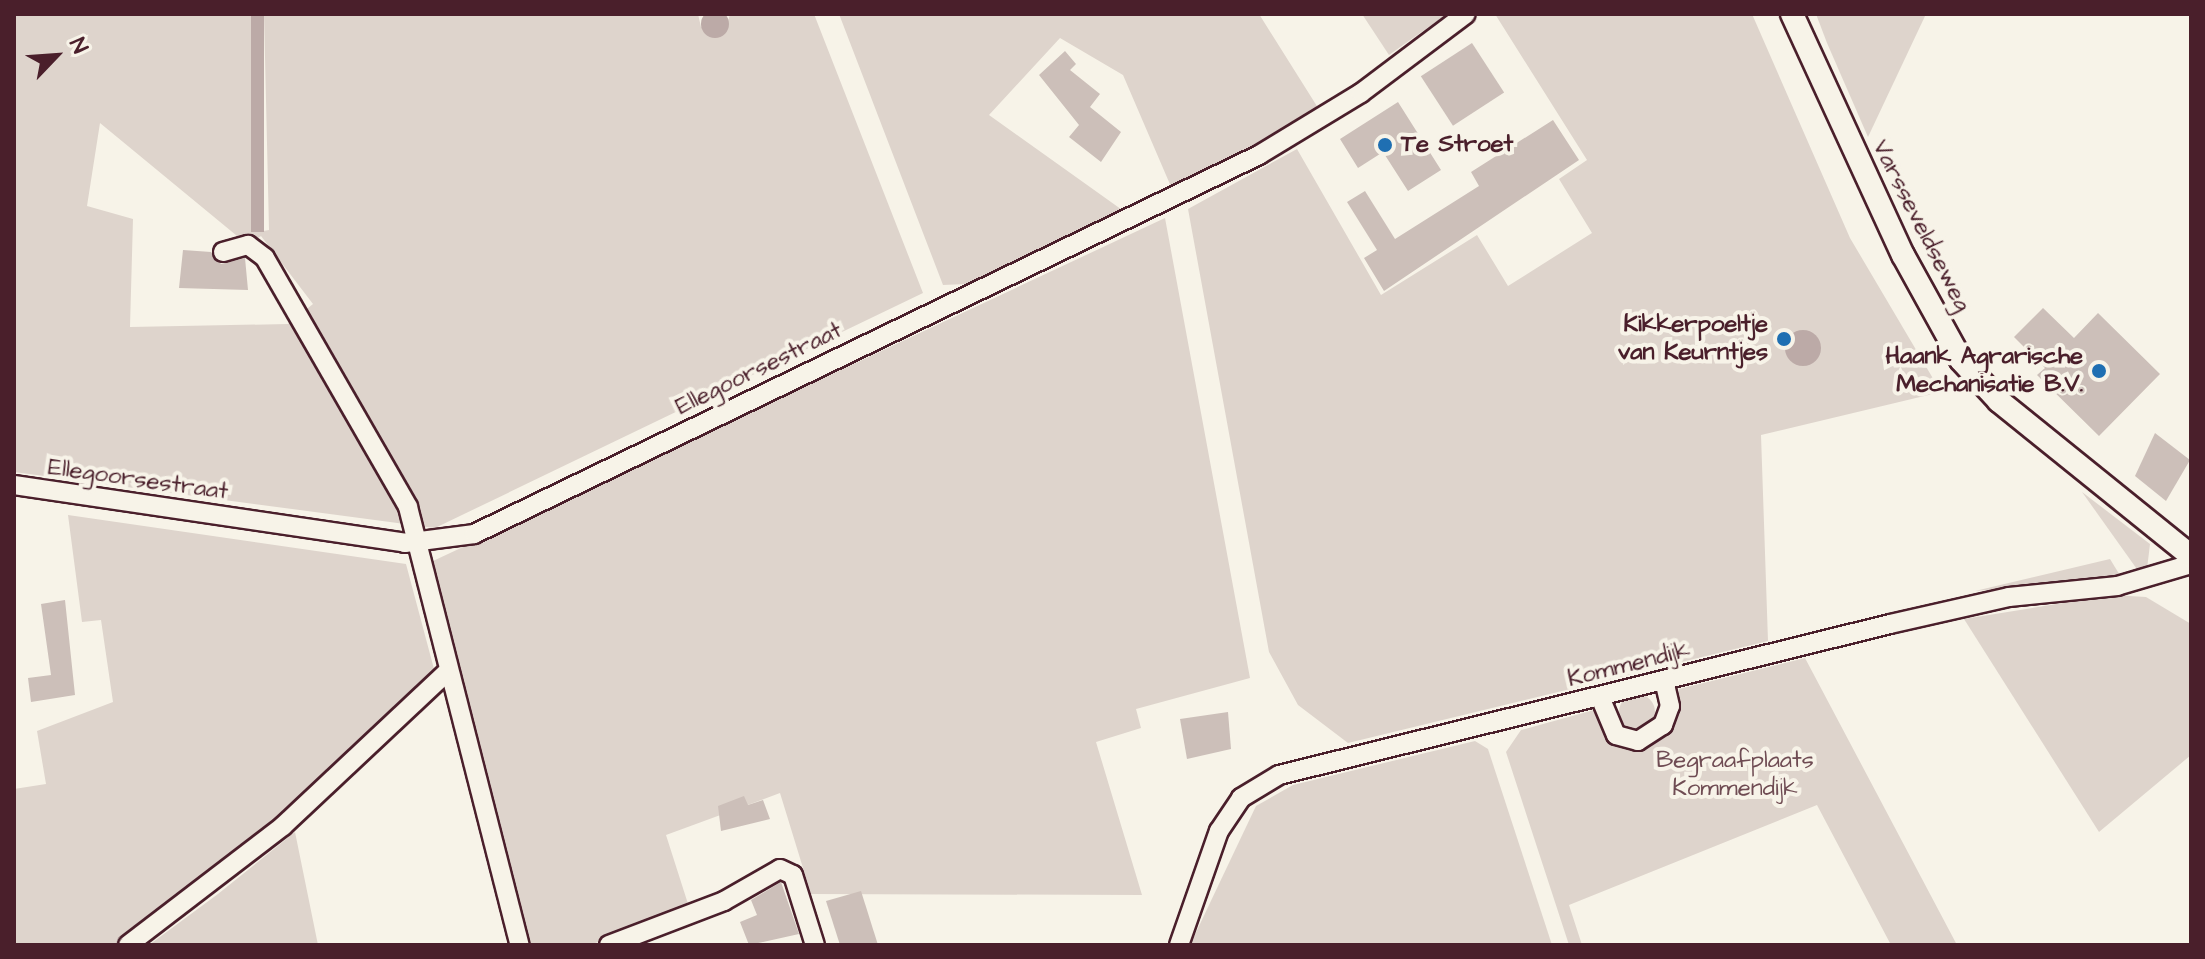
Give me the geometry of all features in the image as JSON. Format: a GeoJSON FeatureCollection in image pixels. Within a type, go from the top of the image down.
{"type":"FeatureCollection","features":[{"type":"Feature","properties":{"kind":"main road","name":"Varsseveldseweg"},"geometry":{"type":"LineString","coordinates":[[1792,14],[1903,255],[1961,360],[1999,401],[2191,556]]}},
{"type":"Feature","properties":{"kind":"street","name":"Ellegoorsestraat"},"geometry":{"type":"LineString","coordinates":[[14,485],[414,543],[474,534],[1259,155],[1361,93],[1466,14]]}},
{"type":"Feature","properties":{"kind":"street"},"geometry":{"type":"LineString","coordinates":[[223,252],[248,245],[265,258],[395,481],[414,521],[414,543],[520,945]]}},
{"type":"Feature","properties":{"kind":"street","name":"Kommendijk"},"geometry":{"type":"LineString","coordinates":[[1179,945],[1219,831],[1241,798],[1279,775],[2009,597],[2117,586],[2191,564]]}},
{"type":"Feature","properties":{"kind":"street"},"geometry":{"type":"LineString","coordinates":[[128,945],[283,826],[447,672]]}},
{"type":"Feature","properties":{"kind":"street"},"geometry":{"type":"LineString","coordinates":[[1600,697],[1616,735],[1638,741],[1663,725],[1670,706],[1664,681]]}},
{"type":"Feature","properties":{"kind":"street"},"geometry":{"type":"LineString","coordinates":[[609,945],[724,901],[780,869],[793,875],[815,945]]}},
{"type":"Feature","properties":{"kind":"green space"},"geometry":{"type":"Polygon","coordinates":[[[14,14],[251,14],[258,232],[269,230],[264,14],[698,14],[701,27],[726,30],[730,14],[814,14],[923,293],[435,528],[14,472],[14,14]],[[100,123],[87,206],[133,219],[130,327],[288,324],[313,304],[261,236],[248,245],[100,123]]]}},
{"type":"Feature","properties":{"kind":"green space"},"geometry":{"type":"Polygon","coordinates":[[[839,14],[1259,14],[1320,111],[1172,189],[1123,75],[1060,38],[989,115],[1125,212],[966,284],[943,285],[839,14]]]}},
{"type":"Feature","properties":{"kind":"green space"},"geometry":{"type":"Polygon","coordinates":[[[1362,14],[1447,14],[1389,55],[1362,14]]]}},
{"type":"Feature","properties":{"kind":"green space"},"geometry":{"type":"Polygon","coordinates":[[[1495,14],[1752,14],[1850,238],[1941,392],[1761,435],[1768,641],[1348,743],[1298,705],[1269,652],[1188,209],[1297,149],[1381,295],[1477,235],[1508,286],[1592,233],[1559,179],[1587,160],[1495,14]]]}},
{"type":"Feature","properties":{"kind":"green space"},"geometry":{"type":"Polygon","coordinates":[[[1816,14],[1926,14],[1868,137],[1827,43],[1816,14]]]}},
{"type":"Feature","properties":{"kind":"green space"},"geometry":{"type":"Polygon","coordinates":[[[1165,218],[1250,678],[1136,709],[1141,728],[1096,742],[1142,895],[811,894],[780,793],[666,835],[689,907],[590,945],[529,945],[433,561],[1165,218]]]}},
{"type":"Feature","properties":{"kind":"green space"},"geometry":{"type":"Polygon","coordinates":[[[2082,492],[2150,544],[2147,569],[2139,572],[2082,492]]]}},
{"type":"Feature","properties":{"kind":"green space"},"geometry":{"type":"Polygon","coordinates":[[[68,515],[406,564],[434,669],[283,814],[114,945],[14,945],[14,789],[46,784],[37,731],[113,702],[101,620],[82,622],[68,515]]]}},
{"type":"Feature","properties":{"kind":"green space"},"geometry":{"type":"Polygon","coordinates":[[[2110,559],[2121,577],[1975,591],[2110,559]]]}},
{"type":"Feature","properties":{"kind":"green space"},"geometry":{"type":"Polygon","coordinates":[[[2112,595],[2146,597],[2191,624],[2191,755],[2099,832],[1964,619],[2112,595]]]}},
{"type":"Feature","properties":{"kind":"green space","name":"Begraafplaats Kommendijk"},"geometry":{"type":"Polygon","coordinates":[[[1805,658],[1957,945],[1891,945],[1817,805],[1569,905],[1582,945],[1569,945],[1506,752],[1521,730],[1594,710],[1613,745],[1633,750],[1671,726],[1679,689],[1805,658]]]}},
{"type":"Feature","properties":{"kind":"green space"},"geometry":{"type":"Polygon","coordinates":[[[1637,694],[1649,700],[1655,712],[1649,724],[1637,730],[1625,724],[1619,712],[1625,700],[1637,694]]]}},
{"type":"Feature","properties":{"kind":"green space"},"geometry":{"type":"Polygon","coordinates":[[[1475,741],[1488,749],[1552,945],[1190,945],[1256,806],[1293,785],[1475,741]]]}},
{"type":"Feature","properties":{"kind":"green space"},"geometry":{"type":"Polygon","coordinates":[[[295,832],[318,945],[149,945],[218,894],[295,832]]]}},
{"type":"Feature","properties":{"kind":"shaded area"},"geometry":{"type":"Polygon","coordinates":[[[715,10],[725,14],[729,24],[725,34],[715,38],[705,34],[701,24],[705,14],[715,10]]]}},
{"type":"Feature","properties":{"kind":"shaded area"},"geometry":{"type":"Polygon","coordinates":[[[251,14],[264,14],[264,232],[251,232],[251,14]]]}},
{"type":"Feature","properties":{"kind":"shaded area"},"geometry":{"type":"Polygon","coordinates":[[[1803,330],[1816,335],[1821,348],[1816,361],[1803,366],[1790,361],[1785,348],[1790,335],[1803,330]]]}},
{"type":"Feature","properties":{"kind":"building"},"geometry":{"type":"Polygon","coordinates":[[[1472,43],[1504,92],[1453,126],[1421,76],[1472,43]]]}},
{"type":"Feature","properties":{"kind":"building"},"geometry":{"type":"Polygon","coordinates":[[[1065,51],[1076,64],[1070,70],[1100,94],[1090,107],[1121,132],[1101,162],[1069,137],[1079,125],[1039,75],[1065,51]]]}},
{"type":"Feature","properties":{"kind":"building","name":"Te Stroet"},"geometry":{"type":"Polygon","coordinates":[[[1398,102],[1441,170],[1408,191],[1383,152],[1358,168],[1340,139],[1398,102]]]}},
{"type":"Feature","properties":{"kind":"building"},"geometry":{"type":"Polygon","coordinates":[[[1553,120],[1579,160],[1384,291],[1364,258],[1377,250],[1347,202],[1365,191],[1395,239],[1479,186],[1471,172],[1553,120]]]}},
{"type":"Feature","properties":{"kind":"building"},"geometry":{"type":"Polygon","coordinates":[[[183,250],[211,252],[221,264],[245,258],[248,290],[179,288],[183,250]]]}},
{"type":"Feature","properties":{"kind":"building","name":"Haank Agrarische Mechanisatie B.V."},"geometry":{"type":"Polygon","coordinates":[[[2043,308],[2074,338],[2098,313],[2160,374],[2099,436],[2037,375],[2045,368],[2014,337],[2043,308]]]}},
{"type":"Feature","properties":{"kind":"building"},"geometry":{"type":"Polygon","coordinates":[[[2155,433],[2190,460],[2166,501],[2135,476],[2155,433]]]}},
{"type":"Feature","properties":{"kind":"building"},"geometry":{"type":"Polygon","coordinates":[[[65,600],[75,695],[31,702],[28,678],[51,675],[41,604],[65,600]]]}},
{"type":"Feature","properties":{"kind":"building"},"geometry":{"type":"Polygon","coordinates":[[[1228,712],[1231,749],[1187,759],[1180,719],[1228,712]]]}},
{"type":"Feature","properties":{"kind":"building"},"geometry":{"type":"Polygon","coordinates":[[[744,796],[748,805],[763,800],[770,819],[721,831],[718,806],[744,796]]]}},
{"type":"Feature","properties":{"kind":"building"},"geometry":{"type":"Polygon","coordinates":[[[781,882],[799,934],[749,945],[740,922],[757,915],[751,900],[781,882]]]}},
{"type":"Feature","properties":{"kind":"building"},"geometry":{"type":"Polygon","coordinates":[[[861,891],[878,945],[840,945],[826,901],[861,891]]]}},
{"type":"Feature","properties":{"kind":"place","name":"Te Stroet"},"geometry":{"type":"Point","coordinates":[1385,145]}},
{"type":"Feature","properties":{"kind":"place","name":"Kikkerpoeltje van Keurntjes"},"geometry":{"type":"Point","coordinates":[1784,339]}},
{"type":"Feature","properties":{"kind":"place","name":"Haank Agrarische Mechanisatie B.V."},"geometry":{"type":"Point","coordinates":[2099,371]}}]}
